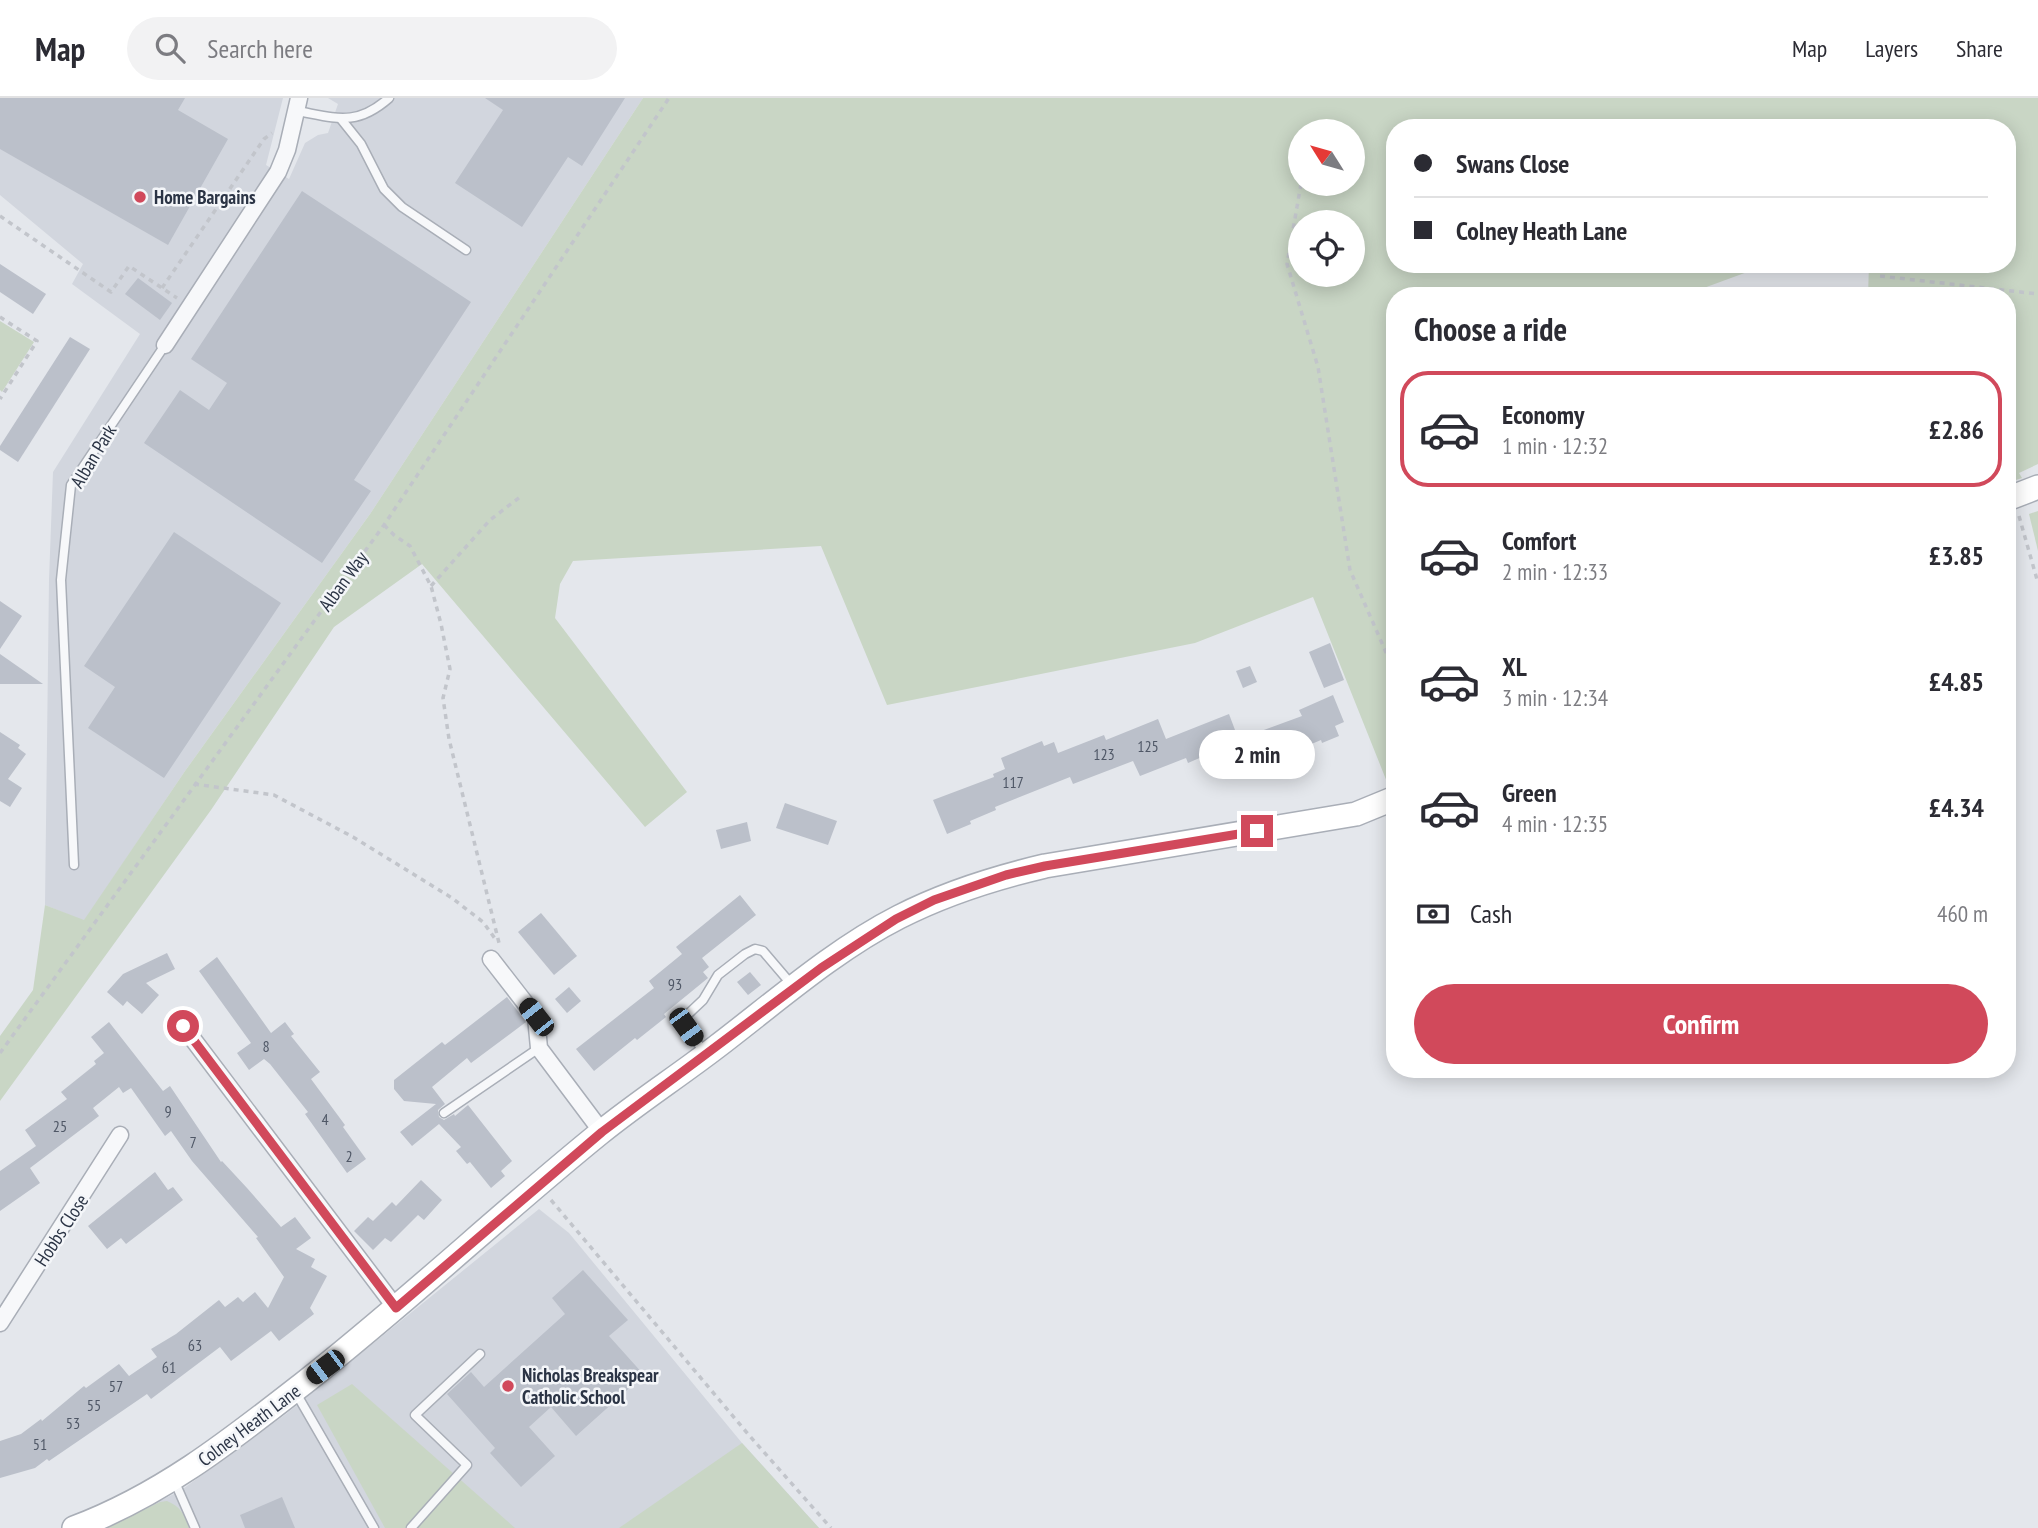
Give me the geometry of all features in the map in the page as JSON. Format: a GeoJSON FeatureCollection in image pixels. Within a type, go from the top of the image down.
{"type":"FeatureCollection","features":[{"type":"Feature","properties":{"kind":"street","name":"Alban Park"},"geometry":{"type":"LineString","coordinates":[[165,345],[278,172],[288,150],[298,104]]}},
{"type":"Feature","properties":{"kind":"street"},"geometry":{"type":"LineString","coordinates":[[2016,496],[2038,487]]}},
{"type":"Feature","properties":{"kind":"street","name":"Colney Heath Lane"},"geometry":{"type":"LineString","coordinates":[[81,1527],[174,1480],[211,1454],[396,1308],[602,1132],[794,988],[896,919],[934,900],[993,879],[1045,866],[1356,814],[1386,802]]}},
{"type":"Feature","properties":{"kind":"street"},"geometry":{"type":"LineString","coordinates":[[491,959],[536,1017],[539,1048],[602,1132]]}},
{"type":"Feature","properties":{"kind":"street"},"geometry":{"type":"LineString","coordinates":[[183,1026],[396,1308]]}},
{"type":"Feature","properties":{"kind":"street","name":"Hobbs Close"},"geometry":{"type":"LineString","coordinates":[[0,1323],[120,1135]]}},
{"type":"Feature","properties":{"kind":"lane"},"geometry":{"type":"LineString","coordinates":[[298,104],[341,119],[355,119],[368,114],[389,98]]}},
{"type":"Feature","properties":{"kind":"lane"},"geometry":{"type":"LineString","coordinates":[[341,119],[361,144],[384,189],[402,207],[466,250]]}},
{"type":"Feature","properties":{"kind":"lane","name":"Alban Park"},"geometry":{"type":"LineString","coordinates":[[74,866],[61,580],[71,485],[165,345]]}},
{"type":"Feature","properties":{"kind":"lane"},"geometry":{"type":"LineString","coordinates":[[706,1055],[686,1027],[685,1017],[703,1000],[718,975],[745,954],[755,949],[763,951],[794,988]]}},
{"type":"Feature","properties":{"kind":"lane"},"geometry":{"type":"LineString","coordinates":[[444,1113],[539,1048]]}},
{"type":"Feature","properties":{"kind":"lane"},"geometry":{"type":"LineString","coordinates":[[411,1528],[467,1465],[415,1415],[480,1354]]}},
{"type":"Feature","properties":{"kind":"lane"},"geometry":{"type":"LineString","coordinates":[[295,1390],[374,1528]]}},
{"type":"Feature","properties":{"kind":"lane"},"geometry":{"type":"LineString","coordinates":[[174,1480],[195,1528]]}},
{"type":"Feature","properties":{"kind":"path","name":"Alban Way"},"geometry":{"type":"LineString","coordinates":[[0,1053],[384,525],[669,98]]}},
{"type":"Feature","properties":{"kind":"path"},"geometry":{"type":"LineString","coordinates":[[162,288],[264,139],[298,104]]}},
{"type":"Feature","properties":{"kind":"path"},"geometry":{"type":"LineString","coordinates":[[1299,196],[1287,264],[1318,367],[1350,570],[1386,652]]}},
{"type":"Feature","properties":{"kind":"path"},"geometry":{"type":"LineString","coordinates":[[0,216],[111,292],[129,266],[190,307]]}},
{"type":"Feature","properties":{"kind":"path"},"geometry":{"type":"LineString","coordinates":[[1880,276],[1977,287]]}},
{"type":"Feature","properties":{"kind":"path"},"geometry":{"type":"LineString","coordinates":[[2016,291],[2038,294]]}},
{"type":"Feature","properties":{"kind":"path"},"geometry":{"type":"LineString","coordinates":[[0,317],[37,341],[0,399]]}},
{"type":"Feature","properties":{"kind":"path"},"geometry":{"type":"LineString","coordinates":[[430,586],[490,520],[520,497]]}},
{"type":"Feature","properties":{"kind":"path"},"geometry":{"type":"LineString","coordinates":[[2016,514],[2038,583]]}},
{"type":"Feature","properties":{"kind":"path"},"geometry":{"type":"LineString","coordinates":[[384,525],[410,545],[430,586],[450,669],[443,698],[449,739],[499,943],[491,959]]}},
{"type":"Feature","properties":{"kind":"path"},"geometry":{"type":"LineString","coordinates":[[194,784],[274,795],[353,837],[452,898],[483,922],[499,943]]}},
{"type":"Feature","properties":{"kind":"path"},"geometry":{"type":"LineString","coordinates":[[538,1185],[831,1528]]}},
{"type":"Feature","properties":{"kind":"shaded area"},"geometry":{"type":"Polygon","coordinates":[[[0,98],[283,98],[266,165],[289,179],[305,143],[318,135],[328,133],[338,104],[328,98],[643,98],[370,514],[185,771],[84,921],[45,905],[53,472],[140,334],[72,284],[83,264],[0,195],[0,98]]]}},
{"type":"Feature","properties":{"kind":"shaded area","name":"Nicholas Breakspear Catholic School"},"geometry":{"type":"Polygon","coordinates":[[[539,1209],[569,1233],[742,1443],[819,1528],[104,1528],[180,1491],[286,1414],[539,1209]]]}},
{"type":"Feature","properties":{"kind":"green space"},"geometry":{"type":"Polygon","coordinates":[[[643,98],[2038,98],[2038,464],[2019,473],[2022,478],[2016,480],[2016,287],[1868,287],[1869,273],[2016,273],[2016,119],[1386,119],[1386,273],[1745,273],[1706,287],[1386,287],[1386,780],[1313,597],[1195,643],[887,705],[821,546],[573,561],[560,584],[555,618],[687,792],[645,827],[422,564],[334,627],[211,810],[0,1101],[0,1036],[33,990],[45,905],[84,920],[185,771],[370,514],[643,98]]]}},
{"type":"Feature","properties":{"kind":"green space"},"geometry":{"type":"Polygon","coordinates":[[[0,321],[34,342],[2,392],[0,390],[0,321]]]}},
{"type":"Feature","properties":{"kind":"green space"},"geometry":{"type":"Polygon","coordinates":[[[2038,511],[2038,551],[2029,514],[2038,511]]]}},
{"type":"Feature","properties":{"kind":"green space"},"geometry":{"type":"Polygon","coordinates":[[[352,1384],[515,1528],[385,1528],[317,1405],[352,1384]]]}},
{"type":"Feature","properties":{"kind":"green space"},"geometry":{"type":"Polygon","coordinates":[[[742,1443],[819,1528],[619,1528],[742,1443]]]}},
{"type":"Feature","properties":{"kind":"green space"},"geometry":{"type":"Polygon","coordinates":[[[167,1501],[181,1512],[189,1528],[106,1528],[160,1502],[167,1501]]]}},
{"type":"Feature","properties":{"kind":"building","name":"Home Bargains"},"geometry":{"type":"Polygon","coordinates":[[[0,98],[185,98],[178,110],[228,139],[168,245],[0,149],[0,98]]]}},
{"type":"Feature","properties":{"kind":"building"},"geometry":{"type":"Polygon","coordinates":[[[485,98],[625,98],[582,166],[568,157],[522,227],[455,183],[503,110],[485,98]]]}},
{"type":"Feature","properties":{"kind":"building"},"geometry":{"type":"Polygon","coordinates":[[[302,191],[471,302],[354,480],[371,491],[322,563],[144,443],[180,390],[209,410],[227,383],[191,359],[302,191]]]}},
{"type":"Feature","properties":{"kind":"building"},"geometry":{"type":"Polygon","coordinates":[[[0,264],[46,294],[33,314],[0,292],[0,264]]]}},
{"type":"Feature","properties":{"kind":"building"},"geometry":{"type":"Polygon","coordinates":[[[138,278],[172,303],[160,320],[125,294],[138,278]]]}},
{"type":"Feature","properties":{"kind":"building"},"geometry":{"type":"Polygon","coordinates":[[[70,337],[90,349],[18,462],[0,450],[0,446],[70,337]]]}},
{"type":"Feature","properties":{"kind":"building"},"geometry":{"type":"Polygon","coordinates":[[[174,532],[281,603],[164,778],[88,728],[115,687],[84,666],[174,532]]]}},
{"type":"Feature","properties":{"kind":"building"},"geometry":{"type":"Polygon","coordinates":[[[0,601],[22,616],[0,649],[0,601]]]}},
{"type":"Feature","properties":{"kind":"building"},"geometry":{"type":"Polygon","coordinates":[[[1330,643],[1344,680],[1324,688],[1309,652],[1330,643]]]}},
{"type":"Feature","properties":{"kind":"building"},"geometry":{"type":"Polygon","coordinates":[[[0,654],[43,684],[0,684],[0,654]]]}},
{"type":"Feature","properties":{"kind":"building"},"geometry":{"type":"Polygon","coordinates":[[[1250,666],[1257,682],[1243,688],[1236,671],[1250,666]]]}},
{"type":"Feature","properties":{"kind":"building"},"geometry":{"type":"Polygon","coordinates":[[[1333,695],[1344,722],[1335,726],[1339,736],[1302,748],[1301,744],[1263,760],[1253,734],[1302,716],[1299,710],[1333,695]]]}},
{"type":"Feature","properties":{"kind":"building"},"geometry":{"type":"Polygon","coordinates":[[[1229,714],[1241,746],[1213,757],[1211,753],[1188,763],[1186,758],[1140,776],[1133,761],[1073,784],[1070,777],[995,807],[996,810],[947,834],[933,800],[994,777],[993,774],[1005,769],[1001,758],[1042,741],[1044,746],[1054,742],[1058,753],[1104,735],[1106,740],[1158,719],[1166,739],[1229,714]]]}},
{"type":"Feature","properties":{"kind":"building"},"geometry":{"type":"Polygon","coordinates":[[[0,732],[20,745],[18,748],[26,754],[8,779],[22,788],[10,807],[0,801],[0,732]]]}},
{"type":"Feature","properties":{"kind":"building"},"geometry":{"type":"Polygon","coordinates":[[[785,803],[837,821],[828,845],[776,828],[785,803]]]}},
{"type":"Feature","properties":{"kind":"building"},"geometry":{"type":"Polygon","coordinates":[[[747,822],[751,841],[721,849],[716,830],[747,822]]]}},
{"type":"Feature","properties":{"kind":"building"},"geometry":{"type":"Polygon","coordinates":[[[740,895],[756,915],[702,958],[709,967],[703,972],[708,978],[664,1014],[666,1017],[594,1071],[576,1049],[654,988],[649,981],[682,954],[676,947],[740,895]]]}},
{"type":"Feature","properties":{"kind":"building"},"geometry":{"type":"Polygon","coordinates":[[[541,913],[577,956],[554,975],[518,932],[541,913]]]}},
{"type":"Feature","properties":{"kind":"building"},"geometry":{"type":"Polygon","coordinates":[[[167,953],[175,969],[146,983],[159,995],[142,1014],[127,1001],[123,1006],[107,992],[123,974],[167,953]]]}},
{"type":"Feature","properties":{"kind":"building"},"geometry":{"type":"Polygon","coordinates":[[[217,957],[271,1033],[285,1022],[294,1034],[291,1036],[320,1072],[311,1079],[366,1159],[347,1173],[305,1114],[308,1112],[270,1064],[264,1059],[249,1070],[237,1053],[251,1043],[199,971],[217,957]]]}},
{"type":"Feature","properties":{"kind":"building"},"geometry":{"type":"Polygon","coordinates":[[[750,972],[761,985],[748,995],[737,982],[750,972]]]}},
{"type":"Feature","properties":{"kind":"building"},"geometry":{"type":"Polygon","coordinates":[[[569,987],[581,1001],[567,1013],[555,999],[569,987]]]}},
{"type":"Feature","properties":{"kind":"building"},"geometry":{"type":"Polygon","coordinates":[[[507,997],[526,1022],[471,1063],[467,1058],[432,1087],[445,1104],[438,1110],[439,1117],[444,1120],[454,1114],[455,1116],[468,1105],[512,1161],[501,1171],[505,1176],[491,1188],[470,1162],[467,1164],[456,1151],[461,1147],[439,1124],[412,1146],[400,1132],[436,1104],[404,1101],[394,1089],[394,1080],[442,1042],[445,1045],[507,997]]]}},
{"type":"Feature","properties":{"kind":"building"},"geometry":{"type":"Polygon","coordinates":[[[109,1022],[163,1091],[170,1086],[221,1162],[281,1227],[295,1217],[311,1238],[296,1249],[315,1259],[311,1267],[327,1276],[310,1308],[314,1314],[279,1341],[271,1331],[231,1361],[220,1347],[151,1399],[147,1394],[49,1461],[47,1459],[35,1468],[0,1478],[0,1441],[21,1434],[41,1419],[42,1421],[84,1386],[86,1388],[119,1364],[129,1376],[157,1357],[151,1349],[176,1334],[219,1300],[225,1307],[238,1297],[243,1302],[255,1292],[268,1308],[284,1277],[256,1238],[258,1237],[192,1161],[171,1131],[165,1136],[131,1088],[123,1093],[119,1087],[93,1108],[99,1116],[30,1168],[40,1183],[0,1211],[0,1171],[36,1146],[25,1130],[67,1099],[61,1092],[96,1064],[94,1061],[104,1053],[91,1037],[109,1022]]]}},
{"type":"Feature","properties":{"kind":"building"},"geometry":{"type":"Polygon","coordinates":[[[155,1172],[168,1190],[173,1187],[183,1200],[126,1244],[121,1238],[107,1249],[88,1226],[155,1172]]]}},
{"type":"Feature","properties":{"kind":"building"},"geometry":{"type":"Polygon","coordinates":[[[421,1180],[442,1200],[424,1220],[418,1215],[391,1242],[385,1238],[373,1250],[354,1231],[368,1217],[373,1221],[392,1202],[396,1206],[421,1180]]]}},
{"type":"Feature","properties":{"kind":"building"},"geometry":{"type":"Polygon","coordinates":[[[583,1270],[628,1320],[609,1336],[644,1375],[576,1436],[551,1407],[529,1427],[555,1456],[521,1487],[490,1453],[495,1448],[447,1394],[471,1372],[484,1387],[565,1314],[552,1298],[583,1270]]]}},
{"type":"Feature","properties":{"kind":"building"},"geometry":{"type":"Polygon","coordinates":[[[282,1497],[295,1528],[245,1528],[240,1515],[282,1497]]]}},
{"type":"Feature","properties":{"kind":"place","name":"Home Bargains"},"geometry":{"type":"Point","coordinates":[140,197]}},
{"type":"Feature","properties":{"kind":"place","name":"Nicholas Breakspear Catholic School"},"geometry":{"type":"Point","coordinates":[508,1386]}},
{"type":"Feature","properties":{"kind":"route"},"geometry":{"type":"LineString","coordinates":[[183,1026],[396,1308],[602,1132],[821,968],[896,919],[934,900],[1006,875],[1045,866],[1257,831]]}}]}
